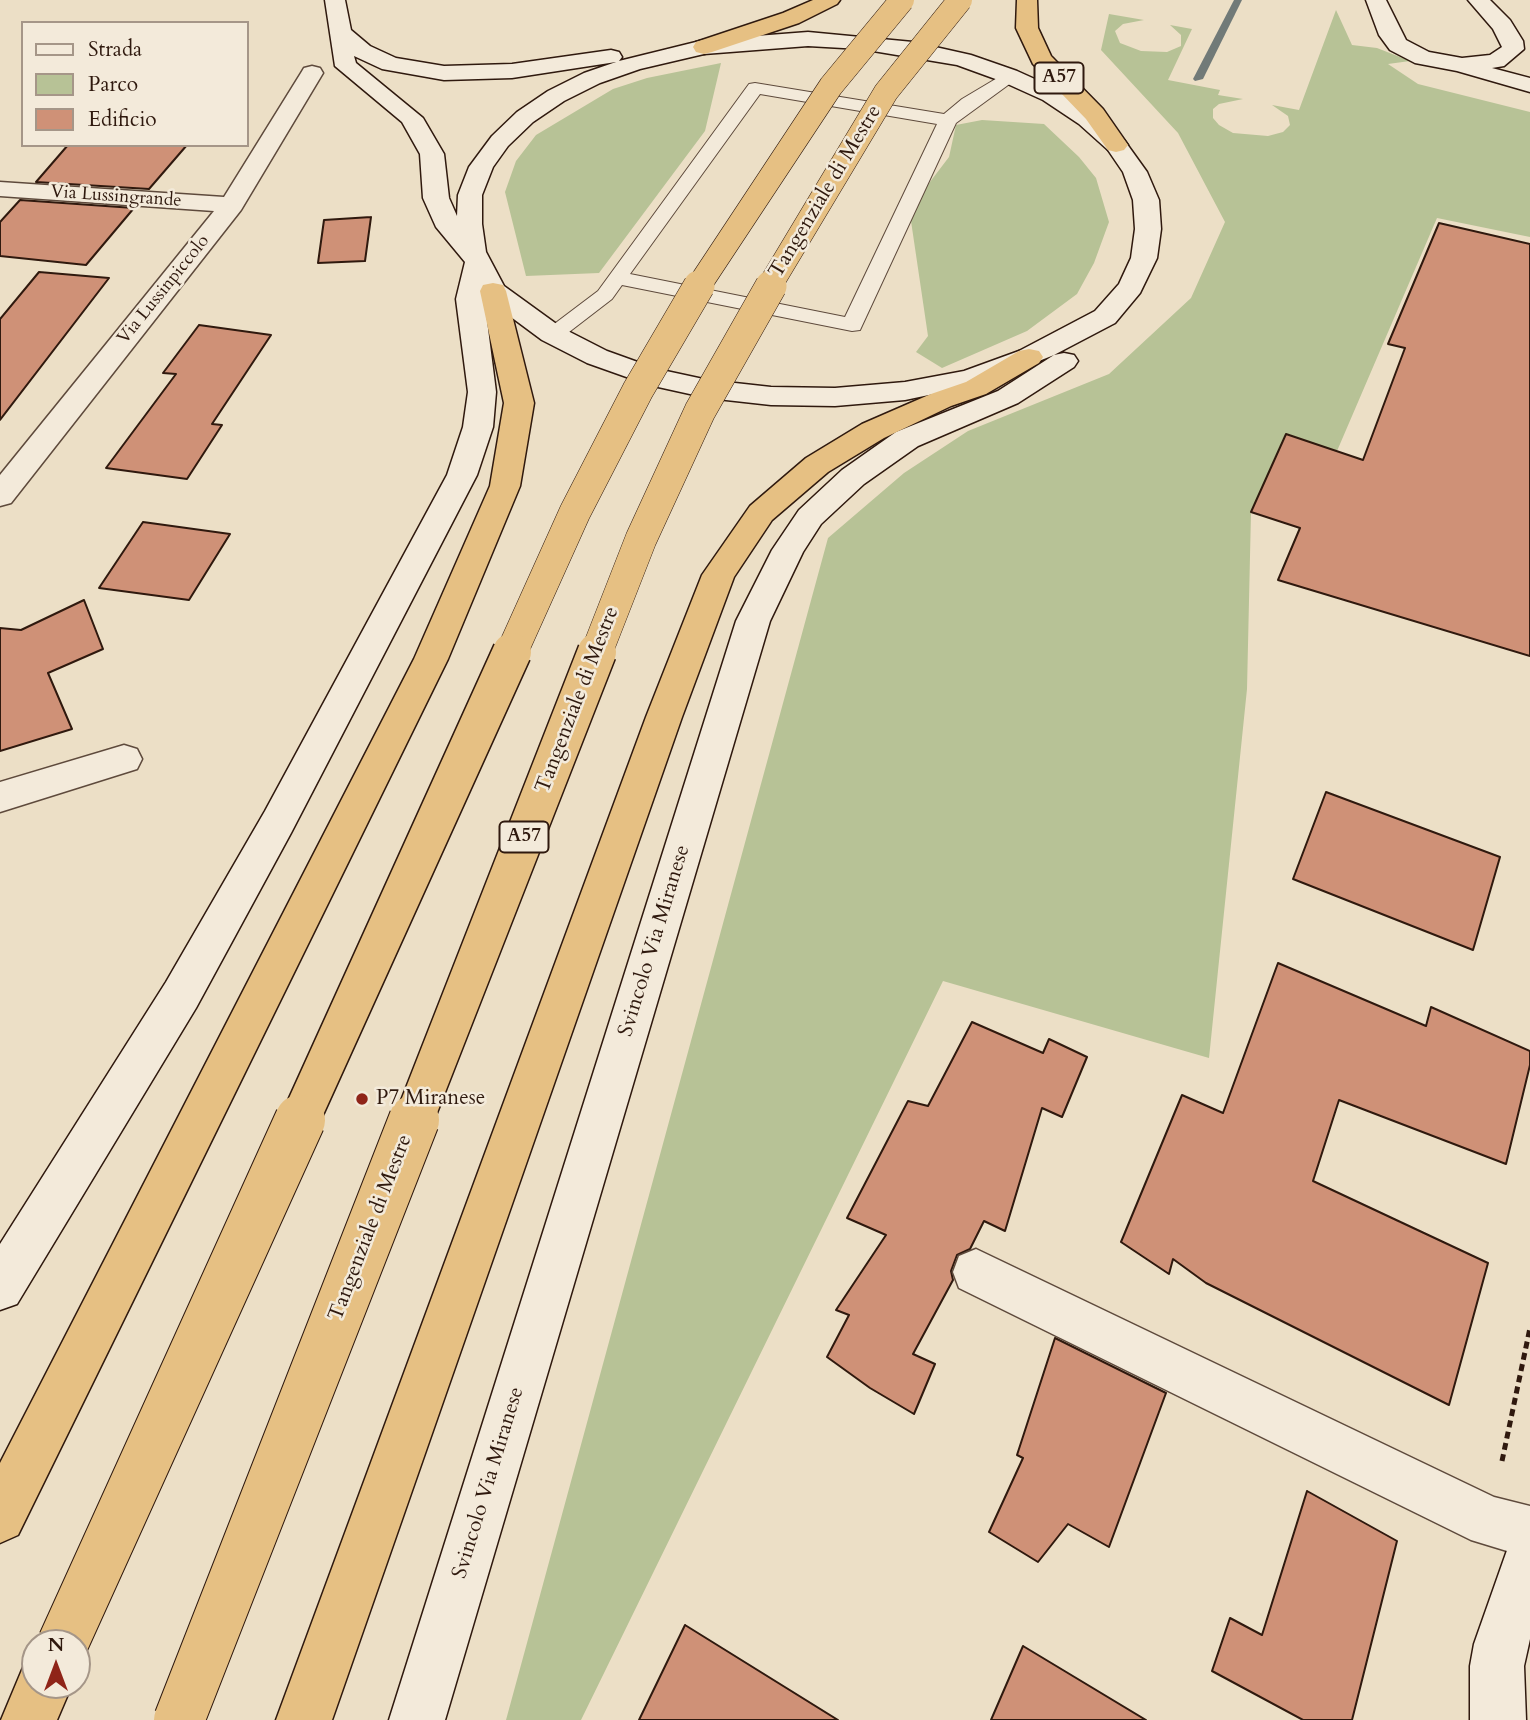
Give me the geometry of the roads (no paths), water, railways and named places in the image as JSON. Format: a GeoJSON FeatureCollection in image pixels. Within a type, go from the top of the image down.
{"type":"FeatureCollection","features":[{"type":"Feature","properties":{"kind":"highway"},"geometry":{"type":"LineString","coordinates":[[704,47],[791,18],[830,0]]}},
{"type":"Feature","properties":{"kind":"highway"},"geometry":{"type":"LineString","coordinates":[[69,1629],[575,512],[638,390],[692,297],[831,86],[902,0]]}},
{"type":"Feature","properties":{"kind":"highway","name":"Tangenziale di Mestre"},"geometry":{"type":"LineString","coordinates":[[178,1720],[641,539],[700,411],[754,312],[886,92],[960,0]]}},
{"type":"Feature","properties":{"kind":"highway","name":"A57"},"geometry":{"type":"LineString","coordinates":[[1027,0],[1027,28],[1041,59],[1095,114],[1116,145]]}},
{"type":"Feature","properties":{"kind":"highway"},"geometry":{"type":"LineString","coordinates":[[0,1517],[431,659],[505,486],[519,403],[510,354],[481,269]]}},
{"type":"Feature","properties":{"kind":"highway"},"geometry":{"type":"LineString","coordinates":[[304,1720],[664,718],[718,575],[761,513],[817,465],[873,431],[941,400],[976,388],[1029,357]]}},
{"type":"Feature","properties":{"kind":"highway"},"geometry":{"type":"LineString","coordinates":[[29,1720],[38,1699]]}},
{"type":"Feature","properties":{"kind":"street"},"geometry":{"type":"LineString","coordinates":[[335,0],[346,66],[411,117],[423,135],[432,154],[436,198],[449,227],[481,269],[552,334],[597,357],[649,376],[708,389],[771,396],[835,397],[905,391],[971,378],[1029,357],[1105,317]]}},
{"type":"Feature","properties":{"kind":"street"},"geometry":{"type":"LineString","coordinates":[[1376,0],[1390,35],[1398,45],[1423,58],[1530,85]]}},
{"type":"Feature","properties":{"kind":"street"},"geometry":{"type":"LineString","coordinates":[[1454,65],[1477,65],[1496,61],[1512,50],[1513,43],[1507,33],[1478,0]]}},
{"type":"Feature","properties":{"kind":"street"},"geometry":{"type":"LineString","coordinates":[[341,32],[362,51],[390,64],[444,73],[512,71],[608,57],[676,52]]}},
{"type":"Feature","properties":{"kind":"street","name":"Svincolo Via Miranese"},"geometry":{"type":"LineString","coordinates":[[417,1720],[752,621],[788,550],[810,517],[853,477],[907,439],[1007,397],[1062,363],[1131,287],[1144,258],[1148,229],[1146,200],[1135,172],[1116,145],[1078,113],[1051,95],[1009,76],[963,60],[861,42],[795,40],[704,47],[676,52]]}},
{"type":"Feature","properties":{"kind":"street"},"geometry":{"type":"LineString","coordinates":[[1512,50],[1530,69]]}},
{"type":"Feature","properties":{"kind":"street"},"geometry":{"type":"LineString","coordinates":[[0,1287],[181,995],[278,822],[462,475],[478,427],[482,392],[470,299],[481,269],[469,224],[470,195],[481,167],[500,141],[525,117],[556,96],[592,78],[676,52]]}},
{"type":"Feature","properties":{"kind":"street","name":"Via Lussinpiccolo"},"geometry":{"type":"LineString","coordinates":[[0,496],[232,205],[312,73]]}},
{"type":"Feature","properties":{"kind":"street","name":"Via Lussingrande"},"geometry":{"type":"LineString","coordinates":[[0,188],[232,205]]}},
{"type":"Feature","properties":{"kind":"street"},"geometry":{"type":"LineString","coordinates":[[0,797],[124,759]]}},
{"type":"Feature","properties":{"kind":"street"},"geometry":{"type":"LineString","coordinates":[[976,1272],[1489,1522],[1530,1532]]}},
{"type":"Feature","properties":{"kind":"street"},"geometry":{"type":"LineString","coordinates":[[1498,1720],[1497,1666],[1501,1644],[1530,1558]]}},
{"type":"Feature","properties":{"kind":"lane"},"geometry":{"type":"LineString","coordinates":[[617,278],[852,325],[948,120],[1009,76]]}},
{"type":"Feature","properties":{"kind":"lane"},"geometry":{"type":"LineString","coordinates":[[552,334],[605,295],[755,88],[948,120]]}},
{"type":"Feature","properties":{"kind":"waterway"},"geometry":{"type":"LineString","coordinates":[[1198,79],[1238,0]]}},
{"type":"Feature","properties":{"kind":"place","name":"P7 Miranese"},"geometry":{"type":"Point","coordinates":[362,1099]}}]}
